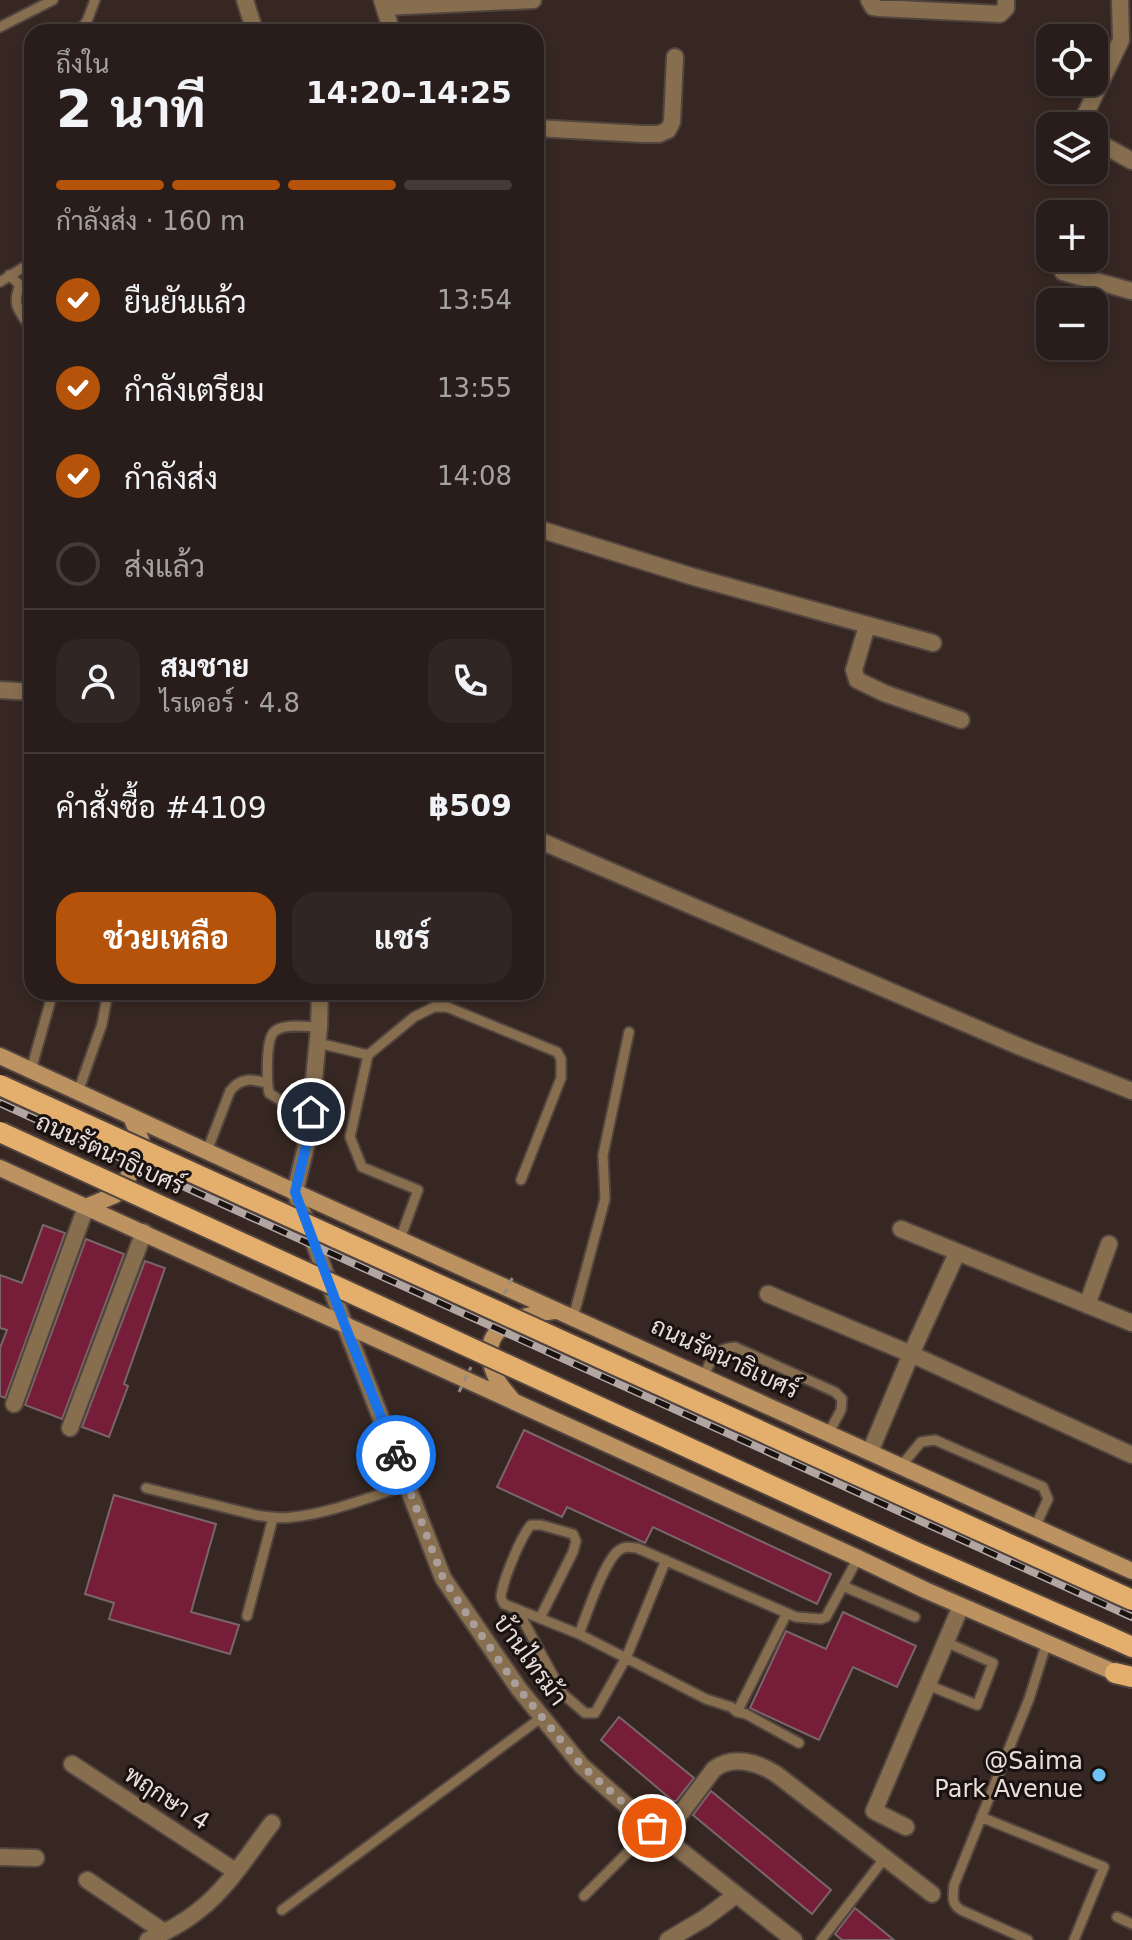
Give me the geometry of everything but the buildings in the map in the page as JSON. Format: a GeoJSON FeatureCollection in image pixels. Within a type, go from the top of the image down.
{"type":"FeatureCollection","features":[{"type":"Feature","properties":{"kind":"main road","name":"ถนนรัตนาธิเบศร์"},"geometry":{"type":"LineString","coordinates":[[0,1056],[1132,1571]]}},
{"type":"Feature","properties":{"kind":"main road","name":"ถนนรัตนาธิเบศร์"},"geometry":{"type":"LineString","coordinates":[[0,1085],[1132,1600]]}},
{"type":"Feature","properties":{"kind":"main road"},"geometry":{"type":"LineString","coordinates":[[86,1207],[115,1195],[138,1163],[141,1140],[131,1117]]}},
{"type":"Feature","properties":{"kind":"main road","name":"ถนนรัตนาธิเบศร์"},"geometry":{"type":"LineString","coordinates":[[0,1132],[918,1553],[1132,1647]]}},
{"type":"Feature","properties":{"kind":"main road"},"geometry":{"type":"LineString","coordinates":[[0,1168],[961,1606],[1126,1677]]}},
{"type":"Feature","properties":{"kind":"main road"},"geometry":{"type":"LineString","coordinates":[[514,1402],[495,1378],[489,1355],[492,1339],[503,1325],[530,1314],[556,1311]]}},
{"type":"Feature","properties":{"kind":"street"},"geometry":{"type":"LineString","coordinates":[[245,0],[252,24]]}},
{"type":"Feature","properties":{"kind":"street"},"geometry":{"type":"LineString","coordinates":[[390,24],[383,3],[533,0]]}},
{"type":"Feature","properties":{"kind":"street"},"geometry":{"type":"LineString","coordinates":[[869,0],[873,7],[879,8],[1000,14],[1006,8],[1006,0]]}},
{"type":"Feature","properties":{"kind":"street"},"geometry":{"type":"LineString","coordinates":[[1087,112],[1126,43],[1120,0]]}},
{"type":"Feature","properties":{"kind":"street"},"geometry":{"type":"LineString","coordinates":[[544,128],[643,134],[659,134],[668,130],[672,122],[675,57]]}},
{"type":"Feature","properties":{"kind":"street"},"geometry":{"type":"LineString","coordinates":[[1108,148],[1132,161]]}},
{"type":"Feature","properties":{"kind":"street"},"geometry":{"type":"LineString","coordinates":[[1063,272],[1132,291]]}},
{"type":"Feature","properties":{"kind":"street"},"geometry":{"type":"LineString","coordinates":[[544,530],[694,577],[933,643]]}},
{"type":"Feature","properties":{"kind":"street"},"geometry":{"type":"LineString","coordinates":[[867,626],[854,670],[857,680],[884,693],[961,720]]}},
{"type":"Feature","properties":{"kind":"street"},"geometry":{"type":"LineString","coordinates":[[0,690],[24,692]]}},
{"type":"Feature","properties":{"kind":"street"},"geometry":{"type":"LineString","coordinates":[[544,842],[1018,1046],[1132,1091]]}},
{"type":"Feature","properties":{"kind":"street"},"geometry":{"type":"LineString","coordinates":[[320,1000],[311,1112],[295,1192],[344,1323]]}},
{"type":"Feature","properties":{"kind":"street"},"geometry":{"type":"LineString","coordinates":[[14,1404],[86,1207]]}},
{"type":"Feature","properties":{"kind":"street"},"geometry":{"type":"LineString","coordinates":[[901,1229],[1132,1323]]}},
{"type":"Feature","properties":{"kind":"street"},"geometry":{"type":"LineString","coordinates":[[70,1428],[144,1232]]}},
{"type":"Feature","properties":{"kind":"street"},"geometry":{"type":"LineString","coordinates":[[1087,1305],[1109,1244]]}},
{"type":"Feature","properties":{"kind":"street"},"geometry":{"type":"LineString","coordinates":[[870,1452],[957,1253]]}},
{"type":"Feature","properties":{"kind":"street"},"geometry":{"type":"LineString","coordinates":[[768,1294],[911,1354],[1132,1455]]}},
{"type":"Feature","properties":{"kind":"street","name":"บ้านไทรม้า"},"geometry":{"type":"LineString","coordinates":[[344,1323],[443,1578],[519,1689],[582,1766],[657,1832],[794,1940]]}},
{"type":"Feature","properties":{"kind":"street"},"geometry":{"type":"LineString","coordinates":[[906,1827],[874,1811],[961,1606]]}},
{"type":"Feature","properties":{"kind":"street"},"geometry":{"type":"LineString","coordinates":[[657,1832],[723,1762],[749,1762],[776,1774],[932,1894]]}},
{"type":"Feature","properties":{"kind":"street","name":"พฤกษา 4"},"geometry":{"type":"LineString","coordinates":[[72,1764],[235,1871]]}},
{"type":"Feature","properties":{"kind":"street"},"geometry":{"type":"LineString","coordinates":[[148,1940],[175,1933],[200,1910],[272,1823]]}},
{"type":"Feature","properties":{"kind":"street"},"geometry":{"type":"LineString","coordinates":[[0,1857],[36,1858]]}},
{"type":"Feature","properties":{"kind":"street"},"geometry":{"type":"LineString","coordinates":[[87,1880],[175,1933]]}},
{"type":"Feature","properties":{"kind":"street"},"geometry":{"type":"LineString","coordinates":[[668,1940],[736,1895]]}},
{"type":"Feature","properties":{"kind":"lane"},"geometry":{"type":"LineString","coordinates":[[0,27],[53,0]]}},
{"type":"Feature","properties":{"kind":"lane"},"geometry":{"type":"LineString","coordinates":[[85,24],[95,0]]}},
{"type":"Feature","properties":{"kind":"lane"},"geometry":{"type":"LineString","coordinates":[[0,282],[24,267]]}},
{"type":"Feature","properties":{"kind":"lane"},"geometry":{"type":"LineString","coordinates":[[9,275],[24,285]]}},
{"type":"Feature","properties":{"kind":"lane"},"geometry":{"type":"LineString","coordinates":[[20,285],[15,302],[24,317]]}},
{"type":"Feature","properties":{"kind":"lane"},"geometry":{"type":"LineString","coordinates":[[31,1070],[51,1000]]}},
{"type":"Feature","properties":{"kind":"lane"},"geometry":{"type":"LineString","coordinates":[[78,1092],[102,1024],[106,1000]]}},
{"type":"Feature","properties":{"kind":"lane"},"geometry":{"type":"LineString","coordinates":[[400,1239],[418,1190],[362,1167],[350,1137],[368,1055],[414,1017],[434,1007],[447,1007],[557,1052],[561,1059],[561,1078],[521,1180]]}},
{"type":"Feature","properties":{"kind":"lane"},"geometry":{"type":"LineString","coordinates":[[311,1112],[269,1093],[270,1036],[275,1030],[283,1027],[318,1035],[368,1055]]}},
{"type":"Feature","properties":{"kind":"lane"},"geometry":{"type":"LineString","coordinates":[[573,1318],[605,1199],[603,1155],[629,1032]]}},
{"type":"Feature","properties":{"kind":"lane"},"geometry":{"type":"LineString","coordinates":[[207,1151],[234,1086],[250,1079],[267,1083]]}},
{"type":"Feature","properties":{"kind":"lane"},"geometry":{"type":"LineString","coordinates":[[704,1376],[715,1354],[723,1348],[735,1347],[835,1392],[842,1399],[841,1410],[828,1434]]}},
{"type":"Feature","properties":{"kind":"lane"},"geometry":{"type":"LineString","coordinates":[[901,1466],[921,1442],[935,1440],[1043,1487],[1048,1499],[1035,1527]]}},
{"type":"Feature","properties":{"kind":"lane"},"geometry":{"type":"LineString","coordinates":[[146,1488],[273,1518],[293,1518],[408,1485]]}},
{"type":"Feature","properties":{"kind":"lane"},"geometry":{"type":"LineString","coordinates":[[247,1616],[273,1518]]}},
{"type":"Feature","properties":{"kind":"lane"},"geometry":{"type":"LineString","coordinates":[[540,1618],[576,1541],[573,1534],[531,1525],[525,1531],[500,1595],[504,1604],[579,1634],[706,1699],[746,1714],[799,1743]]}},
{"type":"Feature","properties":{"kind":"lane"},"geometry":{"type":"LineString","coordinates":[[579,1634],[601,1579],[617,1552],[625,1547],[637,1548],[796,1617],[821,1619],[826,1617],[858,1558]]}},
{"type":"Feature","properties":{"kind":"lane"},"geometry":{"type":"LineString","coordinates":[[517,1609],[563,1694],[585,1713],[595,1713],[626,1658],[666,1560]]}},
{"type":"Feature","properties":{"kind":"lane"},"geometry":{"type":"LineString","coordinates":[[843,1586],[915,1617]]}},
{"type":"Feature","properties":{"kind":"lane"},"geometry":{"type":"LineString","coordinates":[[737,1712],[787,1613]]}},
{"type":"Feature","properties":{"kind":"lane"},"geometry":{"type":"LineString","coordinates":[[928,1685],[977,1705],[993,1663],[946,1642]]}},
{"type":"Feature","properties":{"kind":"lane"},"geometry":{"type":"LineString","coordinates":[[1028,1940],[955,1906],[953,1898],[954,1885],[1029,1699],[1047,1642]]}},
{"type":"Feature","properties":{"kind":"lane"},"geometry":{"type":"LineString","coordinates":[[282,1910],[542,1717]]}},
{"type":"Feature","properties":{"kind":"lane"},"geometry":{"type":"LineString","coordinates":[[981,1817],[1104,1867],[1074,1940]]}},
{"type":"Feature","properties":{"kind":"lane"},"geometry":{"type":"LineString","coordinates":[[584,1896],[657,1832]]}},
{"type":"Feature","properties":{"kind":"lane"},"geometry":{"type":"LineString","coordinates":[[821,1940],[884,1859]]}},
{"type":"Feature","properties":{"kind":"lane"},"geometry":{"type":"LineString","coordinates":[[1117,1917],[1132,1924]]}},
{"type":"Feature","properties":{"kind":"path"},"geometry":{"type":"LineString","coordinates":[[502,1299],[515,1273]]}},
{"type":"Feature","properties":{"kind":"path"},"geometry":{"type":"LineString","coordinates":[[459,1392],[471,1366]]}},
{"type":"Feature","properties":{"kind":"railway"},"geometry":{"type":"LineString","coordinates":[[0,1103],[1132,1617]]}},
{"type":"Feature","properties":{"kind":"way so far"},"geometry":{"type":"LineString","coordinates":[[396,1455],[443,1578],[468,1616],[519,1689],[582,1766],[652,1828]]}},
{"type":"Feature","properties":{"kind":"place","name":"@Saima Park Avenue"},"geometry":{"type":"Point","coordinates":[1099,1775]}},
{"type":"Feature","properties":{"kind":"route"},"geometry":{"type":"LineString","coordinates":[[311,1112],[295,1192],[396,1455]]}}]}
